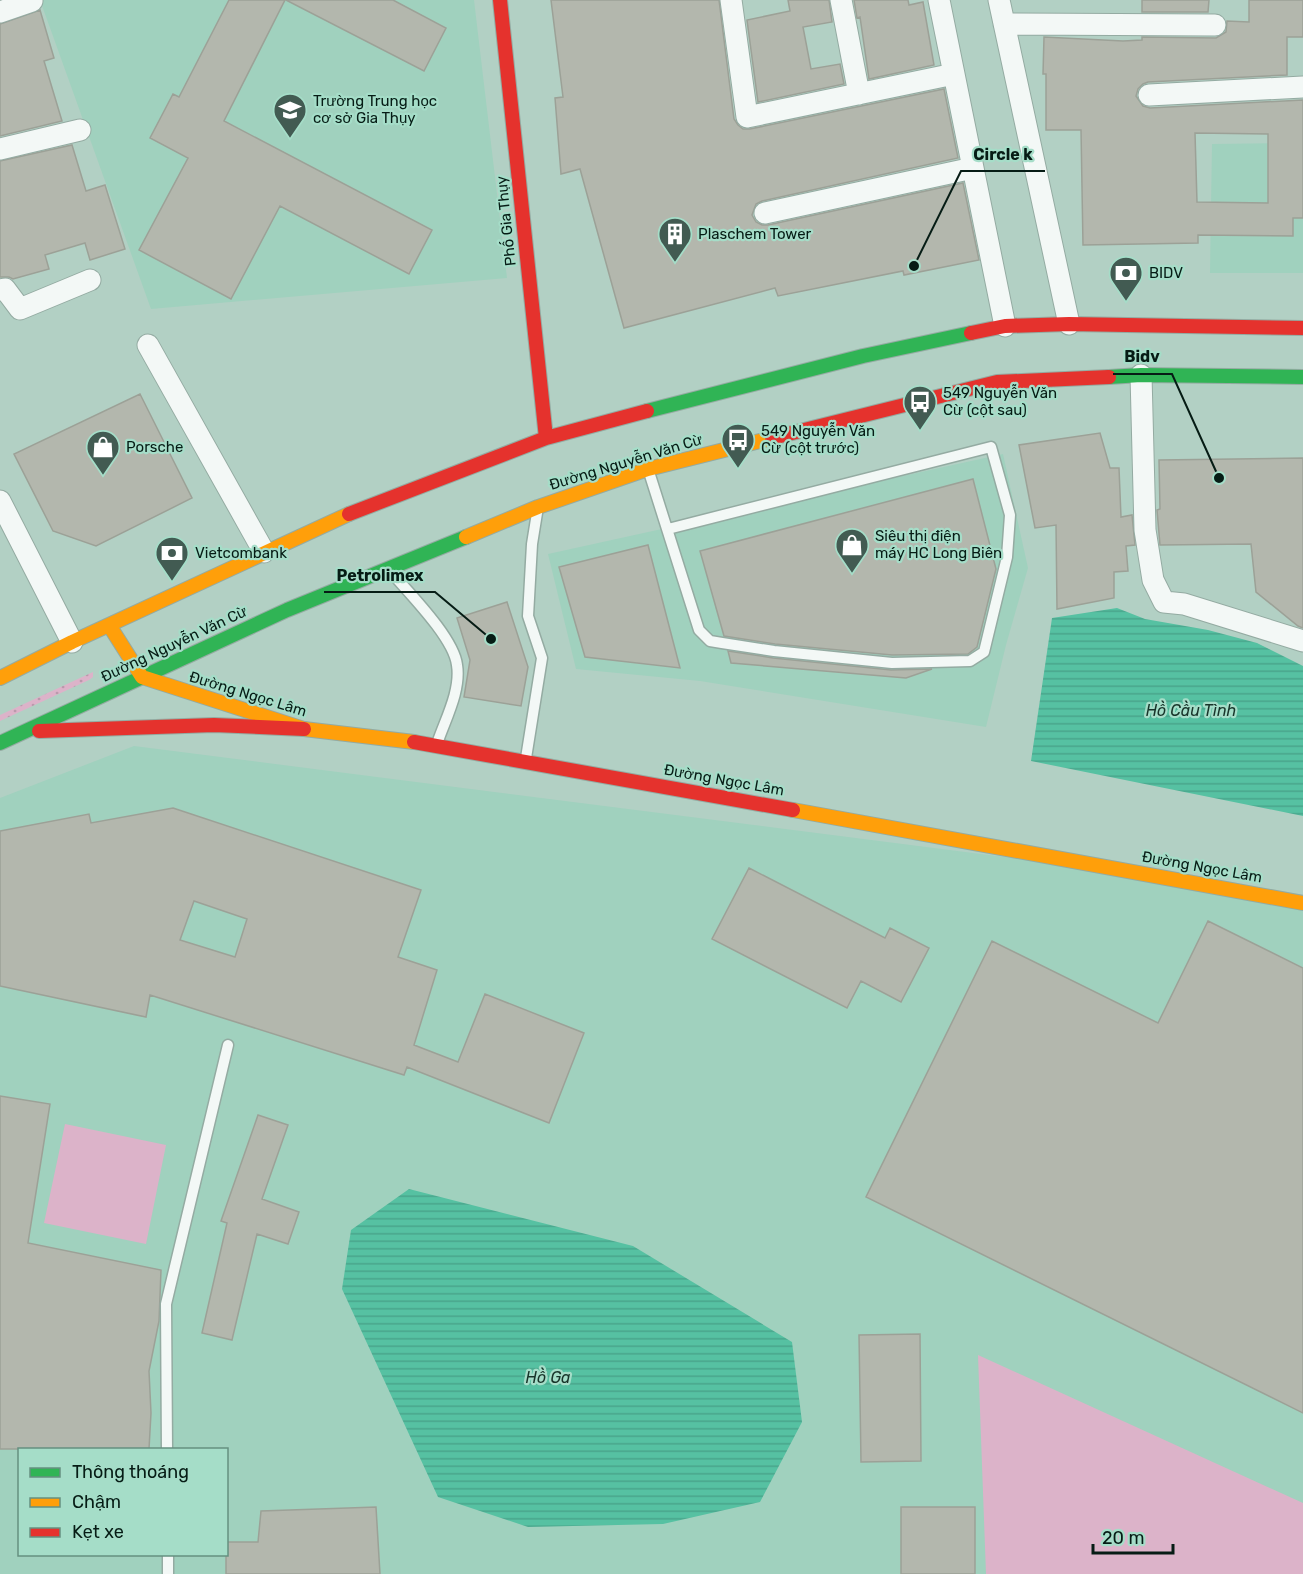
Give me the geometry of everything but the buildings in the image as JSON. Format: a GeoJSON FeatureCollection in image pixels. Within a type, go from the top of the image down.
{"type":"FeatureCollection","features":[{"type":"Feature","properties":{"kind":"main road","name":"Phố Gia Thụy"},"geometry":{"type":"LineString","coordinates":[[500,0],[546,438]]}},
{"type":"Feature","properties":{"kind":"main road"},"geometry":{"type":"LineString","coordinates":[[0,678],[72,642],[356,510],[546,438],[830,364],[1005,326],[1069,324],[1303,328]]}},
{"type":"Feature","properties":{"kind":"main road","name":"Đường Nguyễn Văn Cừ"},"geometry":{"type":"LineString","coordinates":[[0,742],[287,610],[538,507],[648,469],[997,382],[1141,375],[1303,376]]}},
{"type":"Feature","properties":{"kind":"main road"},"geometry":{"type":"LineString","coordinates":[[109,625],[142,677]]}},
{"type":"Feature","properties":{"kind":"main road","name":"Đường Ngọc Lâm"},"geometry":{"type":"LineString","coordinates":[[142,677],[304,729],[436,744],[1303,903]]}},
{"type":"Feature","properties":{"kind":"main road"},"geometry":{"type":"LineString","coordinates":[[26,731],[203,725],[304,729]]}},
{"type":"Feature","properties":{"kind":"street"},"geometry":{"type":"LineString","coordinates":[[731,0],[747,117],[954,74]]}},
{"type":"Feature","properties":{"kind":"street"},"geometry":{"type":"LineString","coordinates":[[841,0],[859,94]]}},
{"type":"Feature","properties":{"kind":"street"},"geometry":{"type":"LineString","coordinates":[[939,0],[1005,326]]}},
{"type":"Feature","properties":{"kind":"street"},"geometry":{"type":"LineString","coordinates":[[999,0],[1069,324]]}},
{"type":"Feature","properties":{"kind":"street"},"geometry":{"type":"LineString","coordinates":[[0,12],[32,1]]}},
{"type":"Feature","properties":{"kind":"street"},"geometry":{"type":"LineString","coordinates":[[1004,24],[1215,25]]}},
{"type":"Feature","properties":{"kind":"street"},"geometry":{"type":"LineString","coordinates":[[1149,94],[1303,87]]}},
{"type":"Feature","properties":{"kind":"street"},"geometry":{"type":"LineString","coordinates":[[0,149],[80,130]]}},
{"type":"Feature","properties":{"kind":"street"},"geometry":{"type":"LineString","coordinates":[[765,213],[973,168]]}},
{"type":"Feature","properties":{"kind":"street"},"geometry":{"type":"LineString","coordinates":[[0,290],[5,289],[20,309],[90,280]]}},
{"type":"Feature","properties":{"kind":"street"},"geometry":{"type":"LineString","coordinates":[[148,345],[264,552]]}},
{"type":"Feature","properties":{"kind":"street"},"geometry":{"type":"LineString","coordinates":[[1141,375],[1145,530],[1153,580],[1164,602],[1184,604],[1303,641]]}},
{"type":"Feature","properties":{"kind":"street"},"geometry":{"type":"LineString","coordinates":[[0,501],[72,642]]}},
{"type":"Feature","properties":{"kind":"lane"},"geometry":{"type":"LineString","coordinates":[[648,469],[699,630],[710,641],[774,651],[892,663],[970,661],[984,652],[1007,556],[1010,515],[991,447],[668,529]]}},
{"type":"Feature","properties":{"kind":"lane"},"geometry":{"type":"LineString","coordinates":[[526,761],[542,658],[528,616],[532,544],[538,507]]}},
{"type":"Feature","properties":{"kind":"lane"},"geometry":{"type":"LineString","coordinates":[[387,568],[439,630],[453,653],[457,665],[452,702],[436,744]]}},
{"type":"Feature","properties":{"kind":"lane"},"geometry":{"type":"LineString","coordinates":[[167,1448],[166,1304],[228,1045]]}},
{"type":"Feature","properties":{"kind":"lane"},"geometry":{"type":"LineString","coordinates":[[168,1556],[168,1574]]}},
{"type":"Feature","properties":{"kind":"shaded area","name":"Trường Trung học cơ sở Gia Thụy"},"geometry":{"type":"Polygon","coordinates":[[[40,0],[474,0],[507,278],[151,309],[40,0]]]}},
{"type":"Feature","properties":{"kind":"shaded area"},"geometry":{"type":"Polygon","coordinates":[[[1303,143],[1303,273],[1210,273],[1212,144],[1303,143]]]}},
{"type":"Feature","properties":{"kind":"shaded area"},"geometry":{"type":"Polygon","coordinates":[[[1003,454],[1028,568],[986,727],[700,681],[576,669],[548,554],[1003,454]]]}},
{"type":"Feature","properties":{"kind":"shaded area"},"geometry":{"type":"Polygon","coordinates":[[[93,672],[93,677],[89,680],[0,721],[0,715],[93,672]]]}},
{"type":"Feature","properties":{"kind":"shaded area"},"geometry":{"type":"Polygon","coordinates":[[[134,746],[1303,895],[1303,1574],[0,1574],[0,798],[134,746]]]}},
{"type":"Feature","properties":{"kind":"shaded area"},"geometry":{"type":"Polygon","coordinates":[[[65,1124],[166,1145],[146,1244],[44,1223],[65,1124]]]}},
{"type":"Feature","properties":{"kind":"shaded area"},"geometry":{"type":"Polygon","coordinates":[[[978,1355],[1303,1503],[1303,1574],[986,1574],[978,1355]]]}},
{"type":"Feature","properties":{"kind":"water","name":"Hồ Cầu Tình"},"geometry":{"type":"Polygon","coordinates":[[[1117,608],[1145,619],[1208,630],[1257,643],[1303,666],[1303,816],[1031,761],[1052,618],[1117,608]]]}},
{"type":"Feature","properties":{"kind":"water","name":"Hồ Ga"},"geometry":{"type":"Polygon","coordinates":[[[409,1189],[633,1246],[792,1342],[802,1422],[760,1502],[663,1524],[528,1527],[438,1497],[342,1289],[351,1230],[409,1189]]]}},
{"type":"Feature","properties":{"kind":"traffic: fast"},"geometry":{"type":"LineString","coordinates":[[647,411],[863,356],[971,333]]}},
{"type":"Feature","properties":{"kind":"traffic: fast"},"geometry":{"type":"LineString","coordinates":[[1109,377],[1141,375],[1303,377]]}},
{"type":"Feature","properties":{"kind":"traffic: fast"},"geometry":{"type":"LineString","coordinates":[[0,743],[287,610],[466,537]]}},
{"type":"Feature","properties":{"kind":"traffic: slow"},"geometry":{"type":"LineString","coordinates":[[466,537],[538,507],[648,469],[772,438]]}},
{"type":"Feature","properties":{"kind":"traffic: slow"},"geometry":{"type":"LineString","coordinates":[[0,678],[72,642],[349,514]]}},
{"type":"Feature","properties":{"kind":"traffic: slow"},"geometry":{"type":"LineString","coordinates":[[109,625],[142,677],[304,729],[414,742]]}},
{"type":"Feature","properties":{"kind":"traffic: slow"},"geometry":{"type":"LineString","coordinates":[[793,810],[1303,903]]}},
{"type":"Feature","properties":{"kind":"traffic: jam"},"geometry":{"type":"LineString","coordinates":[[500,0],[546,438]]}},
{"type":"Feature","properties":{"kind":"traffic: jam"},"geometry":{"type":"LineString","coordinates":[[971,333],[1005,326],[1069,324],[1303,328]]}},
{"type":"Feature","properties":{"kind":"traffic: jam"},"geometry":{"type":"LineString","coordinates":[[772,438],[997,382],[1109,377]]}},
{"type":"Feature","properties":{"kind":"traffic: jam"},"geometry":{"type":"LineString","coordinates":[[349,514],[546,438],[647,411]]}},
{"type":"Feature","properties":{"kind":"traffic: jam"},"geometry":{"type":"LineString","coordinates":[[39,731],[214,725],[304,729]]}},
{"type":"Feature","properties":{"kind":"traffic: jam"},"geometry":{"type":"LineString","coordinates":[[414,742],[793,810]]}},
{"type":"Feature","properties":{"kind":"place","name":"Trường Trung học cơ sở Gia Thụy"},"geometry":{"type":"Point","coordinates":[290,139]}},
{"type":"Feature","properties":{"kind":"place","name":"Plaschem Tower"},"geometry":{"type":"Point","coordinates":[675,263]}},
{"type":"Feature","properties":{"kind":"place","name":"Circle k"},"geometry":{"type":"Point","coordinates":[914,266]}},
{"type":"Feature","properties":{"kind":"place","name":"BIDV"},"geometry":{"type":"Point","coordinates":[1126,302]}},
{"type":"Feature","properties":{"kind":"place","name":"549 Nguyễn Văn Cừ (cột sau)"},"geometry":{"type":"Point","coordinates":[920,431]}},
{"type":"Feature","properties":{"kind":"place","name":"549 Nguyễn Văn Cừ (cột trước)"},"geometry":{"type":"Point","coordinates":[738,469]}},
{"type":"Feature","properties":{"kind":"place","name":"Porsche"},"geometry":{"type":"Point","coordinates":[103,476]}},
{"type":"Feature","properties":{"kind":"place","name":"Bidv"},"geometry":{"type":"Point","coordinates":[1219,478]}},
{"type":"Feature","properties":{"kind":"place","name":"Siêu thị điện máy HC Long Biên"},"geometry":{"type":"Point","coordinates":[852,574]}},
{"type":"Feature","properties":{"kind":"place","name":"Vietcombank"},"geometry":{"type":"Point","coordinates":[172,582]}},
{"type":"Feature","properties":{"kind":"place","name":"Petrolimex"},"geometry":{"type":"Point","coordinates":[491,639]}}]}
